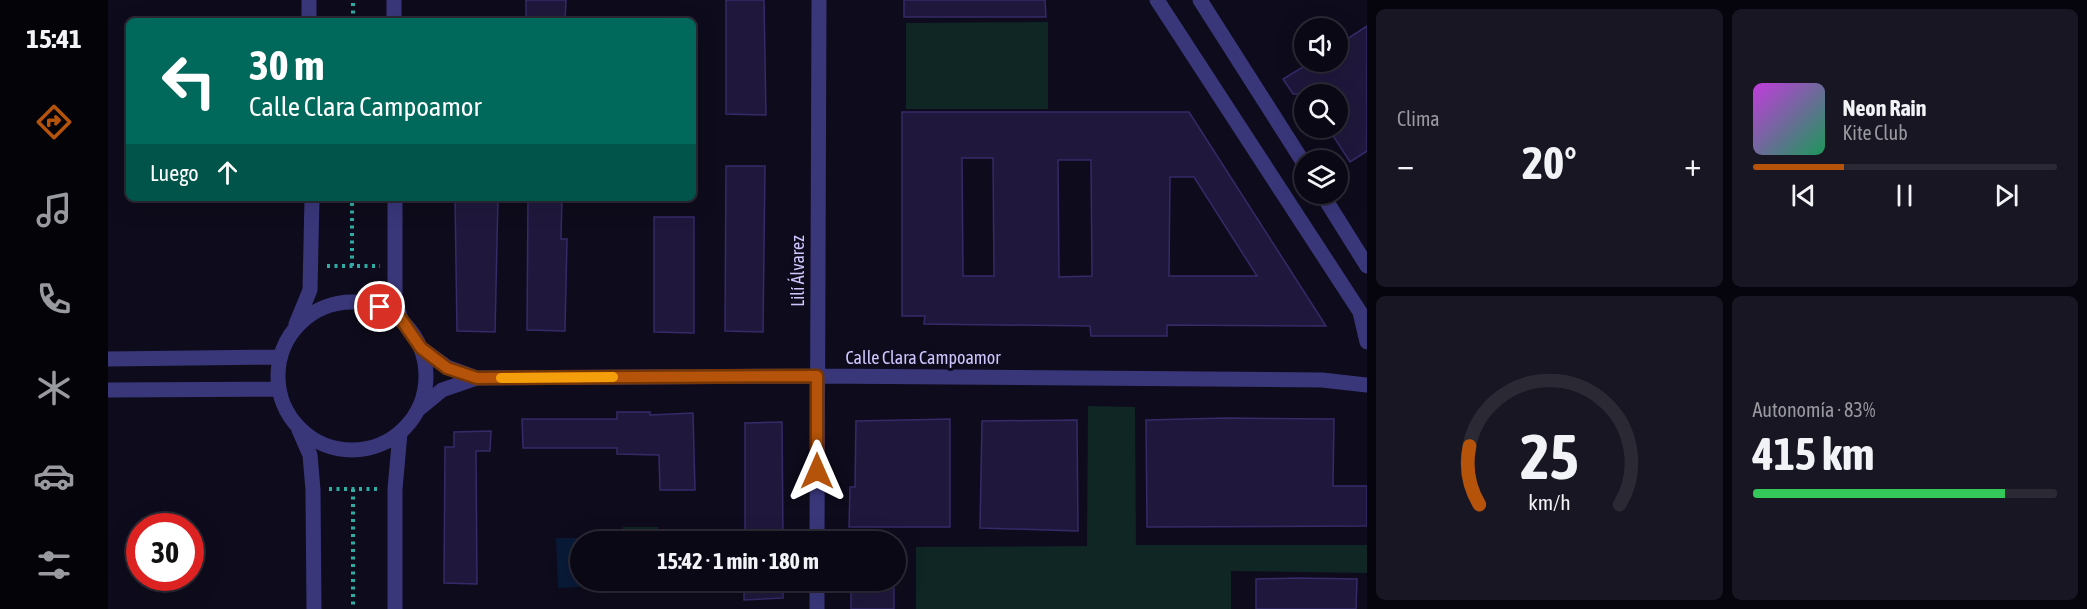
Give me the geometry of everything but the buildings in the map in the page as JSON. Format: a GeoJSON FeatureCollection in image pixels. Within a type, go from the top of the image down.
{"type":"FeatureCollection","features":[{"type":"Feature","properties":{"kind":"street"},"geometry":{"type":"LineString","coordinates":[[309,0],[309,18]]}},
{"type":"Feature","properties":{"kind":"street"},"geometry":{"type":"LineString","coordinates":[[394,0],[394,18]]}},
{"type":"Feature","properties":{"kind":"street","name":"Lilí Álvarez"},"geometry":{"type":"LineString","coordinates":[[817,531],[819,0]]}},
{"type":"Feature","properties":{"kind":"street"},"geometry":{"type":"LineString","coordinates":[[1157,0],[1360,312],[1367,342]]}},
{"type":"Feature","properties":{"kind":"street"},"geometry":{"type":"LineString","coordinates":[[1200,0],[1295,150]]}},
{"type":"Feature","properties":{"kind":"street"},"geometry":{"type":"LineString","coordinates":[[312,201],[313,266],[310,290],[280,357],[278,389],[285,410],[297,427],[310,455],[313,490],[314,609]]}},
{"type":"Feature","properties":{"kind":"street"},"geometry":{"type":"LineString","coordinates":[[297,427],[315,441],[336,449],[359,450],[381,445],[400,433],[419,409],[426,389],[426,369],[421,348],[401,319],[396,300],[395,201]]}},
{"type":"Feature","properties":{"kind":"street"},"geometry":{"type":"LineString","coordinates":[[1328,204],[1367,266]]}},
{"type":"Feature","properties":{"kind":"street"},"geometry":{"type":"LineString","coordinates":[[294,329],[311,313],[333,303],[357,302],[380,307],[401,319]]}},
{"type":"Feature","properties":{"kind":"street","name":"Calle Clara Campoamor"},"geometry":{"type":"LineString","coordinates":[[421,348],[447,368],[477,378]]}},
{"type":"Feature","properties":{"kind":"street"},"geometry":{"type":"LineString","coordinates":[[108,359],[280,357]]}},
{"type":"Feature","properties":{"kind":"street","name":"Calle Clara Campoamor"},"geometry":{"type":"LineString","coordinates":[[419,409],[442,390],[477,378],[817,376],[1322,380],[1367,385]]}},
{"type":"Feature","properties":{"kind":"street"},"geometry":{"type":"LineString","coordinates":[[108,390],[278,389]]}},
{"type":"Feature","properties":{"kind":"street"},"geometry":{"type":"LineString","coordinates":[[395,609],[396,489],[400,433]]}},
{"type":"Feature","properties":{"kind":"street"},"geometry":{"type":"LineString","coordinates":[[817,591],[817,609]]}},
{"type":"Feature","properties":{"kind":"path"},"geometry":{"type":"LineString","coordinates":[[353,0],[353,18]]}},
{"type":"Feature","properties":{"kind":"path"},"geometry":{"type":"LineString","coordinates":[[352,201],[352,266]]}},
{"type":"Feature","properties":{"kind":"path"},"geometry":{"type":"LineString","coordinates":[[313,266],[396,265]]}},
{"type":"Feature","properties":{"kind":"path"},"geometry":{"type":"LineString","coordinates":[[353,489],[353,609]]}},
{"type":"Feature","properties":{"kind":"path"},"geometry":{"type":"LineString","coordinates":[[313,490],[396,489]]}},
{"type":"Feature","properties":{"kind":"green space"},"geometry":{"type":"Polygon","coordinates":[[[1048,22],[1048,109],[906,109],[906,23],[1048,22]]]}},
{"type":"Feature","properties":{"kind":"green space"},"geometry":{"type":"Polygon","coordinates":[[[1088,406],[1135,407],[1136,545],[1367,545],[1367,573],[1231,571],[1231,609],[916,609],[916,547],[1087,546],[1088,406]]]}},
{"type":"Feature","properties":{"kind":"green space"},"geometry":{"type":"Polygon","coordinates":[[[623,527],[658,527],[658,531],[623,531],[623,527]]]}},
{"type":"Feature","properties":{"kind":"water"},"geometry":{"type":"Polygon","coordinates":[[[556,538],[570,538],[570,588],[558,588],[556,538]]]}},
{"type":"Feature","properties":{"kind":"slow traffic"},"geometry":{"type":"LineString","coordinates":[[501,378],[613,377]]}},
{"type":"Feature","properties":{"kind":"route"},"geometry":{"type":"LineString","coordinates":[[380,307],[401,319],[413,332],[421,348],[447,368],[477,378],[817,376],[817,471]]}}]}
